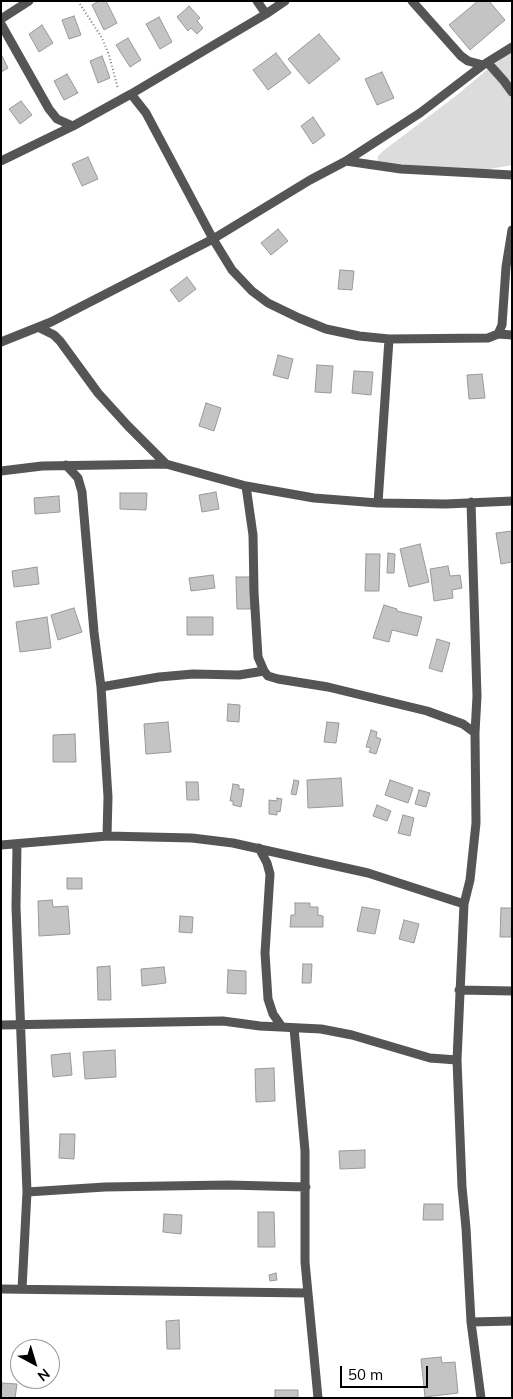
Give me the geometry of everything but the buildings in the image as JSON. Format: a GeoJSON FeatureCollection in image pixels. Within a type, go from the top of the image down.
{"type":"FeatureCollection","features":[{"type":"Feature","properties":{"kind":"street"},"geometry":{"type":"LineString","coordinates":[[1,19],[29,1]]}},
{"type":"Feature","properties":{"kind":"street"},"geometry":{"type":"LineString","coordinates":[[257,1],[266,14]]}},
{"type":"Feature","properties":{"kind":"street"},"geometry":{"type":"LineString","coordinates":[[1,162],[73,126],[128,95],[285,1]]}},
{"type":"Feature","properties":{"kind":"street"},"geometry":{"type":"LineString","coordinates":[[412,1],[461,56],[468,60],[486,64],[504,81],[512,92]]}},
{"type":"Feature","properties":{"kind":"street"},"geometry":{"type":"LineString","coordinates":[[1,24],[49,109],[57,119],[73,126]]}},
{"type":"Feature","properties":{"kind":"street"},"geometry":{"type":"LineString","coordinates":[[1,342],[51,322],[213,239],[310,180],[346,161],[420,113],[512,47]]}},
{"type":"Feature","properties":{"kind":"street"},"geometry":{"type":"LineString","coordinates":[[128,95],[146,113],[213,239],[232,270],[268,303],[326,329],[359,336],[389,339],[488,338],[498,334],[512,335]]}},
{"type":"Feature","properties":{"kind":"street"},"geometry":{"type":"LineString","coordinates":[[346,161],[400,169],[512,175]]}},
{"type":"Feature","properties":{"kind":"street"},"geometry":{"type":"LineString","coordinates":[[498,334],[502,325],[506,267],[512,230]]}},
{"type":"Feature","properties":{"kind":"street"},"geometry":{"type":"LineString","coordinates":[[38,327],[54,334],[98,393],[166,464]]}},
{"type":"Feature","properties":{"kind":"street"},"geometry":{"type":"LineString","coordinates":[[378,503],[389,339]]}},
{"type":"Feature","properties":{"kind":"street"},"geometry":{"type":"LineString","coordinates":[[1,471],[66,465],[166,464],[246,486],[314,498],[378,503],[446,504],[512,501]]}},
{"type":"Feature","properties":{"kind":"street"},"geometry":{"type":"LineString","coordinates":[[66,465],[78,478],[82,492],[94,632],[101,687],[108,797],[107,836]]}},
{"type":"Feature","properties":{"kind":"street"},"geometry":{"type":"LineString","coordinates":[[246,486],[253,535],[258,657],[268,676],[328,687],[427,711],[463,724],[475,733]]}},
{"type":"Feature","properties":{"kind":"street"},"geometry":{"type":"LineString","coordinates":[[471,502],[472,582],[477,679],[475,733],[476,822],[470,880],[464,904],[458,1060],[462,1187],[471,1322],[481,1398]]}},
{"type":"Feature","properties":{"kind":"street"},"geometry":{"type":"LineString","coordinates":[[101,687],[158,677],[193,674],[239,675],[264,671]]}},
{"type":"Feature","properties":{"kind":"street"},"geometry":{"type":"LineString","coordinates":[[1,845],[107,836],[192,838],[259,848],[368,873],[464,904]]}},
{"type":"Feature","properties":{"kind":"street"},"geometry":{"type":"LineString","coordinates":[[17,844],[16,907],[27,1192],[22,1289]]}},
{"type":"Feature","properties":{"kind":"street"},"geometry":{"type":"LineString","coordinates":[[259,848],[267,863],[270,874],[265,953],[268,999],[273,1014],[282,1027]]}},
{"type":"Feature","properties":{"kind":"street"},"geometry":{"type":"LineString","coordinates":[[460,990],[512,992]]}},
{"type":"Feature","properties":{"kind":"street"},"geometry":{"type":"LineString","coordinates":[[1,1025],[223,1021],[321,1029],[352,1035],[430,1058],[458,1060]]}},
{"type":"Feature","properties":{"kind":"street"},"geometry":{"type":"LineString","coordinates":[[294,1028],[301,1092],[306,1187],[305,1262],[318,1398]]}},
{"type":"Feature","properties":{"kind":"street"},"geometry":{"type":"LineString","coordinates":[[27,1192],[104,1187],[219,1185],[306,1187]]}},
{"type":"Feature","properties":{"kind":"street"},"geometry":{"type":"LineString","coordinates":[[1,1289],[308,1293]]}},
{"type":"Feature","properties":{"kind":"street"},"geometry":{"type":"LineString","coordinates":[[471,1322],[512,1321]]}},
{"type":"Feature","properties":{"kind":"path"},"geometry":{"type":"LineString","coordinates":[[78,1],[102,38],[116,76],[117,88],[128,95]]}},
{"type":"Feature","properties":{"kind":"shaded area"},"geometry":{"type":"Polygon","coordinates":[[[512,51],[512,165],[473,172],[377,164],[378,156],[383,151],[512,51]]]}}]}
